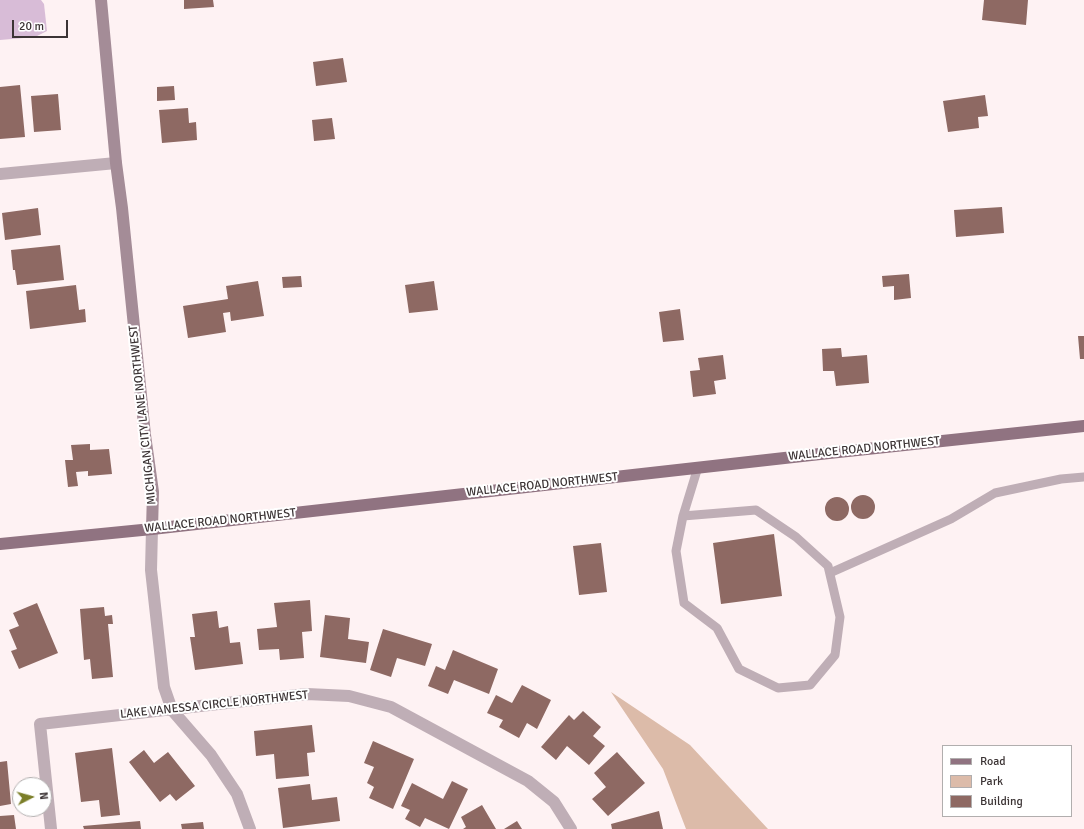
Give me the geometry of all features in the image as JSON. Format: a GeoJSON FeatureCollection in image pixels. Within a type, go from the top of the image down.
{"type":"FeatureCollection","features":[{"type":"Feature","properties":{"kind":"main road","name":"WALLACE ROAD NORTHWEST"},"geometry":{"type":"LineString","coordinates":[[0,544],[152,529],[698,467],[1084,426]]}},
{"type":"Feature","properties":{"kind":"street","name":"MICHIGAN CITY LANE NORTHWEST"},"geometry":{"type":"LineString","coordinates":[[101,0],[116,163],[145,435],[153,492],[151,570],[164,687],[172,710],[211,755],[237,794],[250,829]]}},
{"type":"Feature","properties":{"kind":"street"},"geometry":{"type":"LineString","coordinates":[[0,174],[116,163]]}},
{"type":"Feature","properties":{"kind":"street","name":"LAKE VANESSA CIRCLE NORTHWEST"},"geometry":{"type":"LineString","coordinates":[[51,829],[40,724],[307,694],[349,696],[391,707],[528,781],[554,802],[571,829]]}},
{"type":"Feature","properties":{"kind":"lane"},"geometry":{"type":"LineString","coordinates":[[683,516],[756,510],[796,537],[828,566],[840,617],[835,655],[810,685],[778,688],[739,669],[717,628],[684,604],[676,551],[683,516],[698,467]]}},
{"type":"Feature","properties":{"kind":"lane"},"geometry":{"type":"LineString","coordinates":[[830,573],[951,519],[995,493],[1061,479],[1084,477]]}},
{"type":"Feature","properties":{"kind":"green space"},"geometry":{"type":"Polygon","coordinates":[[[611,692],[690,745],[768,829],[686,829],[663,769],[611,692]]]}},
{"type":"Feature","properties":{"kind":"shaded area"},"geometry":{"type":"Polygon","coordinates":[[[0,0],[41,0],[44,4],[47,31],[35,37],[0,40],[0,0]]]}},
{"type":"Feature","properties":{"kind":"building"},"geometry":{"type":"Polygon","coordinates":[[[184,0],[213,0],[214,7],[184,9],[184,0]]]}},
{"type":"Feature","properties":{"kind":"building"},"geometry":{"type":"Polygon","coordinates":[[[984,0],[1028,0],[1026,25],[982,20],[984,0]]]}},
{"type":"Feature","properties":{"kind":"building"},"geometry":{"type":"Polygon","coordinates":[[[343,58],[347,82],[316,86],[313,62],[343,58]]]}},
{"type":"Feature","properties":{"kind":"building"},"geometry":{"type":"Polygon","coordinates":[[[20,85],[25,137],[0,139],[0,87],[20,85]]]}},
{"type":"Feature","properties":{"kind":"building"},"geometry":{"type":"Polygon","coordinates":[[[174,86],[175,100],[157,101],[157,87],[174,86]]]}},
{"type":"Feature","properties":{"kind":"building"},"geometry":{"type":"Polygon","coordinates":[[[58,94],[61,130],[34,132],[31,96],[58,94]]]}},
{"type":"Feature","properties":{"kind":"building"},"geometry":{"type":"Polygon","coordinates":[[[985,95],[988,116],[978,117],[979,128],[948,132],[943,101],[985,95]]]}},
{"type":"Feature","properties":{"kind":"building"},"geometry":{"type":"Polygon","coordinates":[[[188,108],[189,123],[196,122],[197,140],[162,143],[159,110],[188,108]]]}},
{"type":"Feature","properties":{"kind":"building"},"geometry":{"type":"Polygon","coordinates":[[[332,118],[335,139],[314,141],[312,120],[332,118]]]}},
{"type":"Feature","properties":{"kind":"building"},"geometry":{"type":"Polygon","coordinates":[[[1002,207],[1004,233],[956,237],[954,210],[1002,207]]]}},
{"type":"Feature","properties":{"kind":"building"},"geometry":{"type":"Polygon","coordinates":[[[38,208],[41,235],[5,240],[2,213],[38,208]]]}},
{"type":"Feature","properties":{"kind":"building"},"geometry":{"type":"Polygon","coordinates":[[[60,245],[64,280],[17,285],[15,270],[13,270],[11,250],[60,245]]]}},
{"type":"Feature","properties":{"kind":"building"},"geometry":{"type":"Polygon","coordinates":[[[909,274],[911,298],[894,300],[894,286],[883,287],[882,276],[909,274]]]}},
{"type":"Feature","properties":{"kind":"building"},"geometry":{"type":"Polygon","coordinates":[[[301,276],[302,287],[283,288],[282,277],[301,276]]]}},
{"type":"Feature","properties":{"kind":"building"},"geometry":{"type":"Polygon","coordinates":[[[258,281],[264,316],[231,321],[230,312],[223,313],[226,332],[188,338],[183,306],[228,299],[226,286],[258,281]]]}},
{"type":"Feature","properties":{"kind":"building"},"geometry":{"type":"Polygon","coordinates":[[[434,281],[438,310],[409,313],[405,285],[434,281]]]}},
{"type":"Feature","properties":{"kind":"building"},"geometry":{"type":"Polygon","coordinates":[[[76,285],[79,310],[85,309],[86,322],[30,329],[26,291],[76,285]]]}},
{"type":"Feature","properties":{"kind":"building"},"geometry":{"type":"Polygon","coordinates":[[[680,309],[684,340],[663,342],[659,312],[680,309]]]}},
{"type":"Feature","properties":{"kind":"building"},"geometry":{"type":"Polygon","coordinates":[[[1078,336],[1084,336],[1084,359],[1080,359],[1078,336]]]}},
{"type":"Feature","properties":{"kind":"building"},"geometry":{"type":"Polygon","coordinates":[[[841,348],[842,357],[867,355],[869,383],[836,386],[834,371],[823,371],[822,349],[841,348]]]}},
{"type":"Feature","properties":{"kind":"building"},"geometry":{"type":"Polygon","coordinates":[[[723,355],[726,379],[714,381],[716,394],[693,397],[690,371],[700,370],[698,358],[723,355]]]}},
{"type":"Feature","properties":{"kind":"building"},"geometry":{"type":"Polygon","coordinates":[[[90,444],[90,450],[109,449],[112,474],[88,476],[88,471],[76,472],[78,486],[68,487],[65,460],[73,460],[71,445],[90,444]]]}},
{"type":"Feature","properties":{"kind":"building"},"geometry":{"type":"Polygon","coordinates":[[[863,495],[868,496],[874,502],[874,512],[868,518],[863,519],[858,518],[852,512],[851,507],[852,502],[858,496],[863,495]]]}},
{"type":"Feature","properties":{"kind":"building"},"geometry":{"type":"Polygon","coordinates":[[[837,497],[846,500],[849,509],[846,518],[837,521],[828,518],[825,509],[828,500],[837,497]]]}},
{"type":"Feature","properties":{"kind":"building"},"geometry":{"type":"Polygon","coordinates":[[[774,534],[782,596],[721,604],[713,543],[774,534]]]}},
{"type":"Feature","properties":{"kind":"building"},"geometry":{"type":"Polygon","coordinates":[[[601,543],[607,592],[579,595],[573,546],[601,543]]]}},
{"type":"Feature","properties":{"kind":"building"},"geometry":{"type":"Polygon","coordinates":[[[310,600],[312,631],[302,632],[304,658],[280,660],[279,649],[259,650],[257,629],[277,627],[274,603],[310,600]]]}},
{"type":"Feature","properties":{"kind":"building"},"geometry":{"type":"Polygon","coordinates":[[[37,603],[58,653],[19,669],[11,651],[17,649],[9,630],[19,626],[13,613],[37,603]]]}},
{"type":"Feature","properties":{"kind":"building"},"geometry":{"type":"Polygon","coordinates":[[[104,607],[105,616],[112,615],[113,624],[108,624],[113,677],[92,679],[90,659],[84,660],[80,609],[104,607]]]}},
{"type":"Feature","properties":{"kind":"building"},"geometry":{"type":"Polygon","coordinates":[[[217,611],[219,628],[228,626],[230,643],[240,642],[243,664],[195,670],[190,637],[195,637],[192,614],[217,611]]]}},
{"type":"Feature","properties":{"kind":"building"},"geometry":{"type":"Polygon","coordinates":[[[325,615],[350,618],[348,639],[369,642],[366,663],[320,657],[325,615]]]}},
{"type":"Feature","properties":{"kind":"building"},"geometry":{"type":"Polygon","coordinates":[[[383,629],[432,644],[425,666],[397,658],[391,677],[370,670],[383,629]]]}},
{"type":"Feature","properties":{"kind":"building"},"geometry":{"type":"Polygon","coordinates":[[[453,650],[498,669],[489,694],[454,680],[448,694],[428,686],[436,666],[445,670],[453,650]]]}},
{"type":"Feature","properties":{"kind":"building"},"geometry":{"type":"Polygon","coordinates":[[[522,685],[551,700],[537,729],[527,723],[519,738],[499,727],[503,720],[487,713],[496,695],[512,703],[522,685]]]}},
{"type":"Feature","properties":{"kind":"building"},"geometry":{"type":"Polygon","coordinates":[[[583,711],[601,727],[593,736],[605,746],[589,765],[567,746],[556,760],[541,747],[569,715],[574,720],[583,711]]]}},
{"type":"Feature","properties":{"kind":"building"},"geometry":{"type":"Polygon","coordinates":[[[312,725],[315,752],[307,753],[309,776],[276,779],[274,754],[256,756],[254,731],[312,725]]]}},
{"type":"Feature","properties":{"kind":"building"},"geometry":{"type":"Polygon","coordinates":[[[373,741],[414,759],[393,809],[369,798],[374,787],[367,783],[374,767],[364,763],[373,741]]]}},
{"type":"Feature","properties":{"kind":"building"},"geometry":{"type":"Polygon","coordinates":[[[112,748],[120,815],[101,817],[99,800],[81,802],[75,753],[112,748]]]}},
{"type":"Feature","properties":{"kind":"building"},"geometry":{"type":"Polygon","coordinates":[[[144,750],[154,763],[168,752],[195,786],[176,801],[170,794],[160,802],[129,762],[144,750]]]}},
{"type":"Feature","properties":{"kind":"building"},"geometry":{"type":"Polygon","coordinates":[[[617,752],[645,783],[608,816],[592,799],[606,787],[594,773],[617,752]]]}},
{"type":"Feature","properties":{"kind":"building"},"geometry":{"type":"Polygon","coordinates":[[[7,761],[11,804],[0,806],[0,762],[7,761]]]}},
{"type":"Feature","properties":{"kind":"building"},"geometry":{"type":"Polygon","coordinates":[[[452,781],[468,789],[449,829],[425,818],[420,827],[405,819],[410,810],[401,806],[412,783],[443,799],[452,781]]]}},
{"type":"Feature","properties":{"kind":"building"},"geometry":{"type":"Polygon","coordinates":[[[310,784],[312,800],[337,797],[340,821],[283,828],[278,788],[310,784]]]}},
{"type":"Feature","properties":{"kind":"building"},"geometry":{"type":"Polygon","coordinates":[[[482,805],[496,829],[463,829],[466,827],[461,817],[482,805]]]}},
{"type":"Feature","properties":{"kind":"building"},"geometry":{"type":"Polygon","coordinates":[[[659,811],[663,829],[612,829],[611,824],[659,811]]]}},
{"type":"Feature","properties":{"kind":"building"},"geometry":{"type":"Polygon","coordinates":[[[12,815],[12,817],[14,817],[16,829],[0,829],[0,816],[12,815]]]}},
{"type":"Feature","properties":{"kind":"building"},"geometry":{"type":"Polygon","coordinates":[[[140,821],[141,829],[84,829],[83,826],[140,821]]]}},
{"type":"Feature","properties":{"kind":"building"},"geometry":{"type":"Polygon","coordinates":[[[517,821],[522,829],[504,829],[517,821]]]}},
{"type":"Feature","properties":{"kind":"building"},"geometry":{"type":"Polygon","coordinates":[[[203,822],[204,829],[182,829],[181,824],[203,822]]]}}]}
